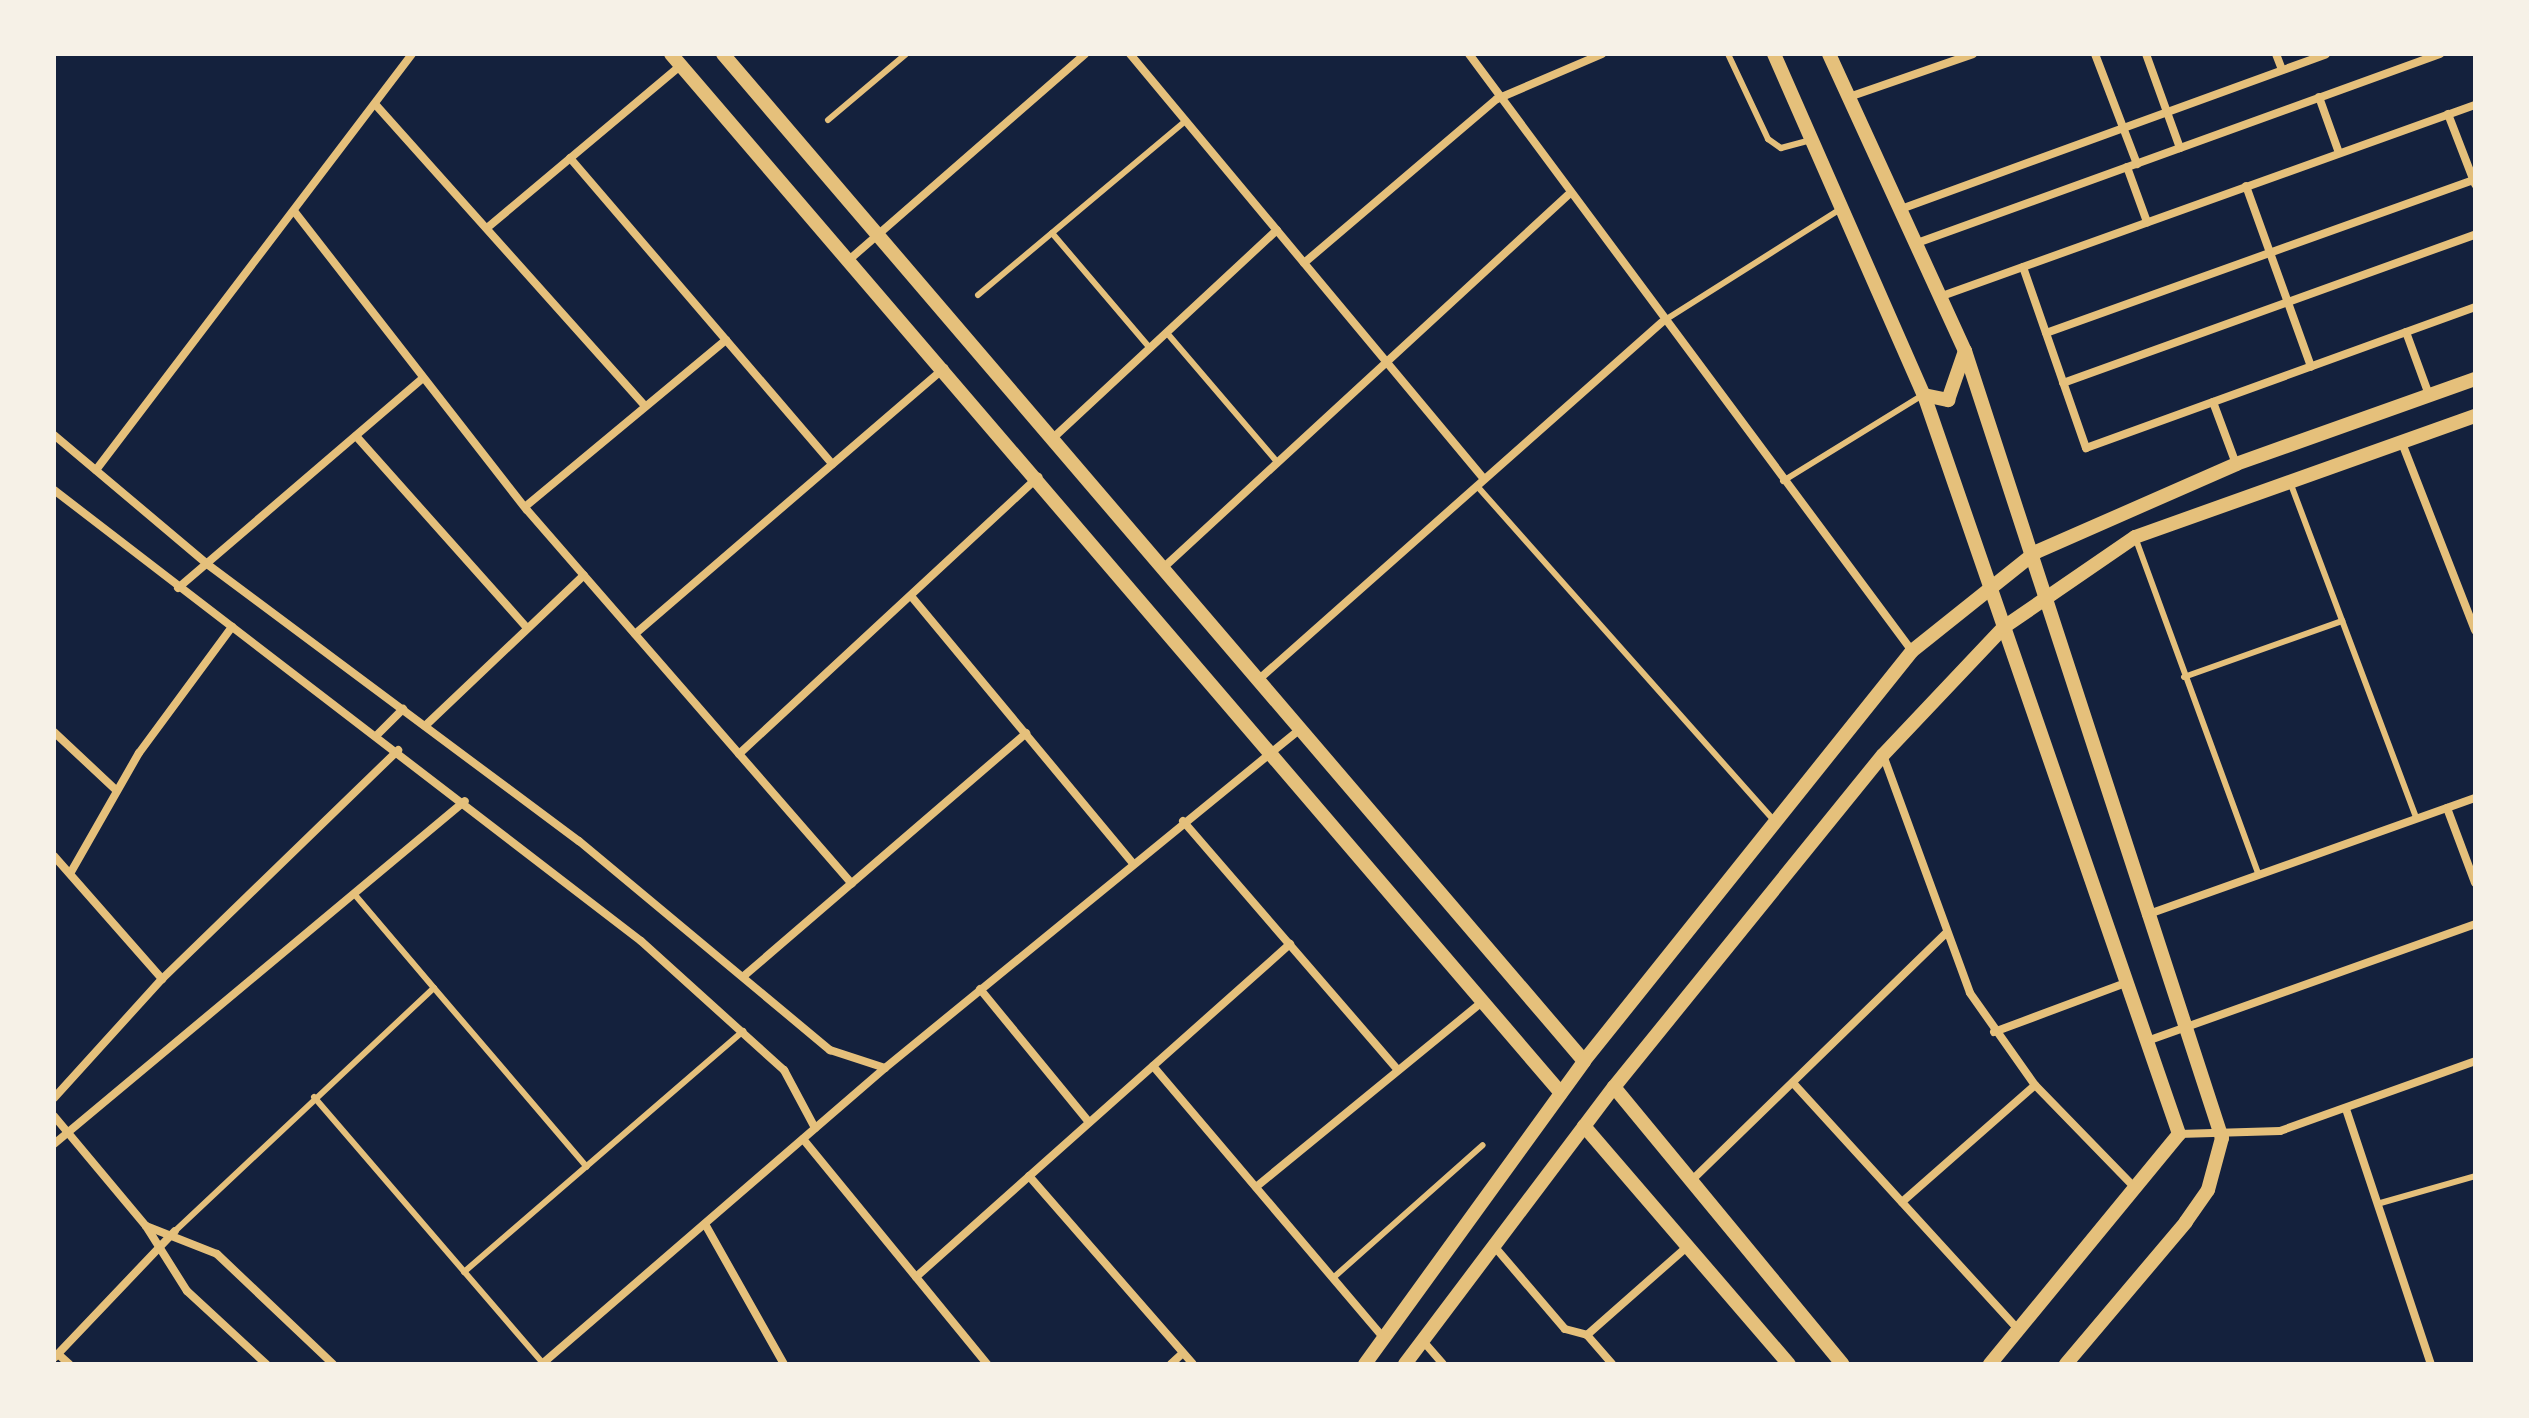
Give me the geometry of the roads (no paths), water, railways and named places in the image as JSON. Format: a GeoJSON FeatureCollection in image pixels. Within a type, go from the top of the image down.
{"type":"FeatureCollection","features":[{"type":"Feature","properties":{"kind":"street"},"geometry":{"type":"LineString","coordinates":[[96,470],[412,54]]}},
{"type":"Feature","properties":{"kind":"street"},"geometry":{"type":"LineString","coordinates":[[723,54],[1584,1061]]}},
{"type":"Feature","properties":{"kind":"street"},"geometry":{"type":"LineString","coordinates":[[850,259],[1085,54]]}},
{"type":"Feature","properties":{"kind":"street"},"geometry":{"type":"LineString","coordinates":[[1130,54],[1385,360],[1481,483]]}},
{"type":"Feature","properties":{"kind":"street"},"geometry":{"type":"LineString","coordinates":[[1469,54],[1497,99],[1662,322],[1912,651]]}},
{"type":"Feature","properties":{"kind":"street"},"geometry":{"type":"LineString","coordinates":[[1304,263],[1497,99],[1602,54]]}},
{"type":"Feature","properties":{"kind":"street"},"geometry":{"type":"LineString","coordinates":[[1774,54],[1814,138],[1924,395],[1992,581],[2004,627],[2179,1134]]}},
{"type":"Feature","properties":{"kind":"street"},"geometry":{"type":"LineString","coordinates":[[1829,54],[1965,351],[2036,552],[2046,596],[2145,916],[2222,1138],[2208,1190],[2186,1222],[2066,1364]]}},
{"type":"Feature","properties":{"kind":"street"},"geometry":{"type":"LineString","coordinates":[[1849,97],[1973,54]]}},
{"type":"Feature","properties":{"kind":"street"},"geometry":{"type":"LineString","coordinates":[[2095,54],[2137,164]]}},
{"type":"Feature","properties":{"kind":"street"},"geometry":{"type":"LineString","coordinates":[[2146,54],[2180,148]]}},
{"type":"Feature","properties":{"kind":"street"},"geometry":{"type":"LineString","coordinates":[[2276,54],[2282,70]]}},
{"type":"Feature","properties":{"kind":"street"},"geometry":{"type":"LineString","coordinates":[[1901,209],[2326,54]]}},
{"type":"Feature","properties":{"kind":"street"},"geometry":{"type":"LineString","coordinates":[[1917,243],[2440,54]]}},
{"type":"Feature","properties":{"kind":"street"},"geometry":{"type":"LineString","coordinates":[[487,228],[570,158],[676,60],[1039,476],[1561,1093]]}},
{"type":"Feature","properties":{"kind":"street"},"geometry":{"type":"LineString","coordinates":[[2319,97],[2339,153]]}},
{"type":"Feature","properties":{"kind":"street"},"geometry":{"type":"LineString","coordinates":[[375,104],[645,406]]}},
{"type":"Feature","properties":{"kind":"street"},"geometry":{"type":"LineString","coordinates":[[1942,296],[2475,105]]}},
{"type":"Feature","properties":{"kind":"street"},"geometry":{"type":"LineString","coordinates":[[2046,333],[2474,182],[2448,114]]}},
{"type":"Feature","properties":{"kind":"street"},"geometry":{"type":"LineString","coordinates":[[570,158],[832,464]]}},
{"type":"Feature","properties":{"kind":"street"},"geometry":{"type":"LineString","coordinates":[[2127,167],[2147,222]]}},
{"type":"Feature","properties":{"kind":"street"},"geometry":{"type":"LineString","coordinates":[[2246,186],[2311,367]]}},
{"type":"Feature","properties":{"kind":"street"},"geometry":{"type":"LineString","coordinates":[[1162,570],[1385,360],[1568,195]]}},
{"type":"Feature","properties":{"kind":"street"},"geometry":{"type":"LineString","coordinates":[[294,211],[421,380],[584,575],[852,884]]}},
{"type":"Feature","properties":{"kind":"street"},"geometry":{"type":"LineString","coordinates":[[1051,440],[1277,230]]}},
{"type":"Feature","properties":{"kind":"street"},"geometry":{"type":"LineString","coordinates":[[2063,383],[2475,235]]}},
{"type":"Feature","properties":{"kind":"street"},"geometry":{"type":"LineString","coordinates":[[2023,267],[2086,448],[2475,307]]}},
{"type":"Feature","properties":{"kind":"street"},"geometry":{"type":"LineString","coordinates":[[1257,682],[1662,322]]}},
{"type":"Feature","properties":{"kind":"street"},"geometry":{"type":"LineString","coordinates":[[2406,332],[2429,395]]}},
{"type":"Feature","properties":{"kind":"street"},"geometry":{"type":"LineString","coordinates":[[526,506],[726,340]]}},
{"type":"Feature","properties":{"kind":"street"},"geometry":{"type":"LineString","coordinates":[[1924,395],[1948,400],[1965,351]]}},
{"type":"Feature","properties":{"kind":"street"},"geometry":{"type":"LineString","coordinates":[[635,634],[944,368]]}},
{"type":"Feature","properties":{"kind":"street"},"geometry":{"type":"LineString","coordinates":[[1368,1362],[1584,1061],[1912,651],[1992,581],[2036,552],[2236,464],[2475,379]]}},
{"type":"Feature","properties":{"kind":"street"},"geometry":{"type":"LineString","coordinates":[[178,588],[421,380]]}},
{"type":"Feature","properties":{"kind":"street"},"geometry":{"type":"LineString","coordinates":[[2213,402],[2236,464]]}},
{"type":"Feature","properties":{"kind":"street"},"geometry":{"type":"LineString","coordinates":[[1405,1364],[1614,1087],[1883,755],[2004,627],[2135,537],[2475,416]]}},
{"type":"Feature","properties":{"kind":"street"},"geometry":{"type":"LineString","coordinates":[[54,435],[207,564],[403,709],[745,975],[830,1050],[885,1068]]}},
{"type":"Feature","properties":{"kind":"street"},"geometry":{"type":"LineString","coordinates":[[356,436],[527,628]]}},
{"type":"Feature","properties":{"kind":"street"},"geometry":{"type":"LineString","coordinates":[[2402,443],[2475,630]]}},
{"type":"Feature","properties":{"kind":"street"},"geometry":{"type":"LineString","coordinates":[[739,754],[1039,476]]}},
{"type":"Feature","properties":{"kind":"street"},"geometry":{"type":"LineString","coordinates":[[54,490],[178,588],[465,801],[743,1031],[796,1083],[815,1128]]}},
{"type":"Feature","properties":{"kind":"street"},"geometry":{"type":"LineString","coordinates":[[425,726],[584,575]]}},
{"type":"Feature","properties":{"kind":"street"},"geometry":{"type":"LineString","coordinates":[[911,596],[1132,862]]}},
{"type":"Feature","properties":{"kind":"street"},"geometry":{"type":"LineString","coordinates":[[71,872],[116,790],[232,627]]}},
{"type":"Feature","properties":{"kind":"street"},"geometry":{"type":"LineString","coordinates":[[377,735],[403,709]]}},
{"type":"Feature","properties":{"kind":"street"},"geometry":{"type":"LineString","coordinates":[[542,1364],[885,1068],[1132,862],[1299,730]]}},
{"type":"Feature","properties":{"kind":"street"},"geometry":{"type":"LineString","coordinates":[[54,732],[116,790]]}},
{"type":"Feature","properties":{"kind":"street"},"geometry":{"type":"LineString","coordinates":[[745,975],[1026,733]]}},
{"type":"Feature","properties":{"kind":"street"},"geometry":{"type":"LineString","coordinates":[[54,1098],[162,979],[398,750]]}},
{"type":"Feature","properties":{"kind":"street"},"geometry":{"type":"LineString","coordinates":[[1883,755],[1946,933],[1994,1032],[2035,1085],[2138,1192]]}},
{"type":"Feature","properties":{"kind":"street"},"geometry":{"type":"LineString","coordinates":[[2145,916],[2475,798]]}},
{"type":"Feature","properties":{"kind":"street"},"geometry":{"type":"LineString","coordinates":[[54,1144],[68,1137],[465,801]]}},
{"type":"Feature","properties":{"kind":"street"},"geometry":{"type":"LineString","coordinates":[[2447,808],[2475,883]]}},
{"type":"Feature","properties":{"kind":"street"},"geometry":{"type":"LineString","coordinates":[[1183,821],[1398,1070]]}},
{"type":"Feature","properties":{"kind":"street"},"geometry":{"type":"LineString","coordinates":[[54,856],[162,979]]}},
{"type":"Feature","properties":{"kind":"street"},"geometry":{"type":"LineString","coordinates":[[2147,1041],[2475,924]]}},
{"type":"Feature","properties":{"kind":"street"},"geometry":{"type":"LineString","coordinates":[[1691,1181],[1946,933]]}},
{"type":"Feature","properties":{"kind":"street"},"geometry":{"type":"LineString","coordinates":[[916,1277],[1290,944]]}},
{"type":"Feature","properties":{"kind":"street"},"geometry":{"type":"LineString","coordinates":[[1994,1032],[2126,983]]}},
{"type":"Feature","properties":{"kind":"street"},"geometry":{"type":"LineString","coordinates":[[980,989],[1089,1122]]}},
{"type":"Feature","properties":{"kind":"street"},"geometry":{"type":"LineString","coordinates":[[1256,1187],[1483,1001]]}},
{"type":"Feature","properties":{"kind":"street"},"geometry":{"type":"LineString","coordinates":[[2179,1134],[2222,1138],[2280,1131],[2475,1061]]}},
{"type":"Feature","properties":{"kind":"street"},"geometry":{"type":"LineString","coordinates":[[1153,1066],[1384,1339]]}},
{"type":"Feature","properties":{"kind":"street"},"geometry":{"type":"LineString","coordinates":[[1794,1084],[2019,1330]]}},
{"type":"Feature","properties":{"kind":"street"},"geometry":{"type":"LineString","coordinates":[[1902,1202],[2035,1085]]}},
{"type":"Feature","properties":{"kind":"street"},"geometry":{"type":"LineString","coordinates":[[1614,1087],[1842,1364]]}},
{"type":"Feature","properties":{"kind":"street"},"geometry":{"type":"LineString","coordinates":[[2346,1109],[2431,1364]]}},
{"type":"Feature","properties":{"kind":"street"},"geometry":{"type":"LineString","coordinates":[[54,1116],[68,1137],[146,1226],[158,1250],[187,1291],[266,1364]]}},
{"type":"Feature","properties":{"kind":"street"},"geometry":{"type":"LineString","coordinates":[[1584,1126],[1789,1364]]}},
{"type":"Feature","properties":{"kind":"street"},"geometry":{"type":"LineString","coordinates":[[1990,1364],[2138,1192],[2179,1134]]}},
{"type":"Feature","properties":{"kind":"street"},"geometry":{"type":"LineString","coordinates":[[803,1139],[987,1364]]}},
{"type":"Feature","properties":{"kind":"street"},"geometry":{"type":"LineString","coordinates":[[1029,1176],[1193,1364]]}},
{"type":"Feature","properties":{"kind":"street"},"geometry":{"type":"LineString","coordinates":[[705,1224],[784,1364]]}},
{"type":"Feature","properties":{"kind":"street"},"geometry":{"type":"LineString","coordinates":[[146,1226],[175,1231],[217,1254],[333,1364]]}},
{"type":"Feature","properties":{"kind":"street"},"geometry":{"type":"LineString","coordinates":[[69,1364],[56,1356],[175,1231]]}},
{"type":"Feature","properties":{"kind":"street"},"geometry":{"type":"LineString","coordinates":[[1494,1246],[1565,1329],[1587,1335],[1612,1364]]}},
{"type":"Feature","properties":{"kind":"street"},"geometry":{"type":"LineString","coordinates":[[1587,1335],[1688,1246]]}},
{"type":"Feature","properties":{"kind":"street"},"geometry":{"type":"LineString","coordinates":[[1423,1341],[1443,1364]]}},
{"type":"Feature","properties":{"kind":"street"},"geometry":{"type":"LineString","coordinates":[[1171,1364],[1183,1353]]}},
{"type":"Feature","properties":{"kind":"lane"},"geometry":{"type":"LineString","coordinates":[[828,120],[906,54]]}},
{"type":"Feature","properties":{"kind":"lane"},"geometry":{"type":"LineString","coordinates":[[1728,54],[1768,139],[1796,148],[1814,138]]}},
{"type":"Feature","properties":{"kind":"lane"},"geometry":{"type":"LineString","coordinates":[[978,295],[1185,121]]}},
{"type":"Feature","properties":{"kind":"lane"},"geometry":{"type":"LineString","coordinates":[[1662,322],[1844,207]]}},
{"type":"Feature","properties":{"kind":"lane"},"geometry":{"type":"LineString","coordinates":[[1052,233],[1150,348]]}},
{"type":"Feature","properties":{"kind":"lane"},"geometry":{"type":"LineString","coordinates":[[1167,333],[1277,462]]}},
{"type":"Feature","properties":{"kind":"lane"},"geometry":{"type":"LineString","coordinates":[[1783,481],[1924,395]]}},
{"type":"Feature","properties":{"kind":"lane"},"geometry":{"type":"LineString","coordinates":[[2290,482],[2417,819]]}},
{"type":"Feature","properties":{"kind":"lane"},"geometry":{"type":"LineString","coordinates":[[1481,483],[1776,822]]}},
{"type":"Feature","properties":{"kind":"lane"},"geometry":{"type":"LineString","coordinates":[[2135,537],[2259,875]]}},
{"type":"Feature","properties":{"kind":"lane"},"geometry":{"type":"LineString","coordinates":[[2184,677],[2342,621]]}},
{"type":"Feature","properties":{"kind":"lane"},"geometry":{"type":"LineString","coordinates":[[355,895],[587,1167]]}},
{"type":"Feature","properties":{"kind":"lane"},"geometry":{"type":"LineString","coordinates":[[175,1231],[314,1097],[434,988]]}},
{"type":"Feature","properties":{"kind":"lane"},"geometry":{"type":"LineString","coordinates":[[464,1272],[743,1031]]}},
{"type":"Feature","properties":{"kind":"lane"},"geometry":{"type":"LineString","coordinates":[[314,1097],[542,1364]]}},
{"type":"Feature","properties":{"kind":"lane"},"geometry":{"type":"LineString","coordinates":[[1333,1278],[1483,1145]]}},
{"type":"Feature","properties":{"kind":"lane"},"geometry":{"type":"LineString","coordinates":[[2377,1204],[2475,1176]]}}]}
